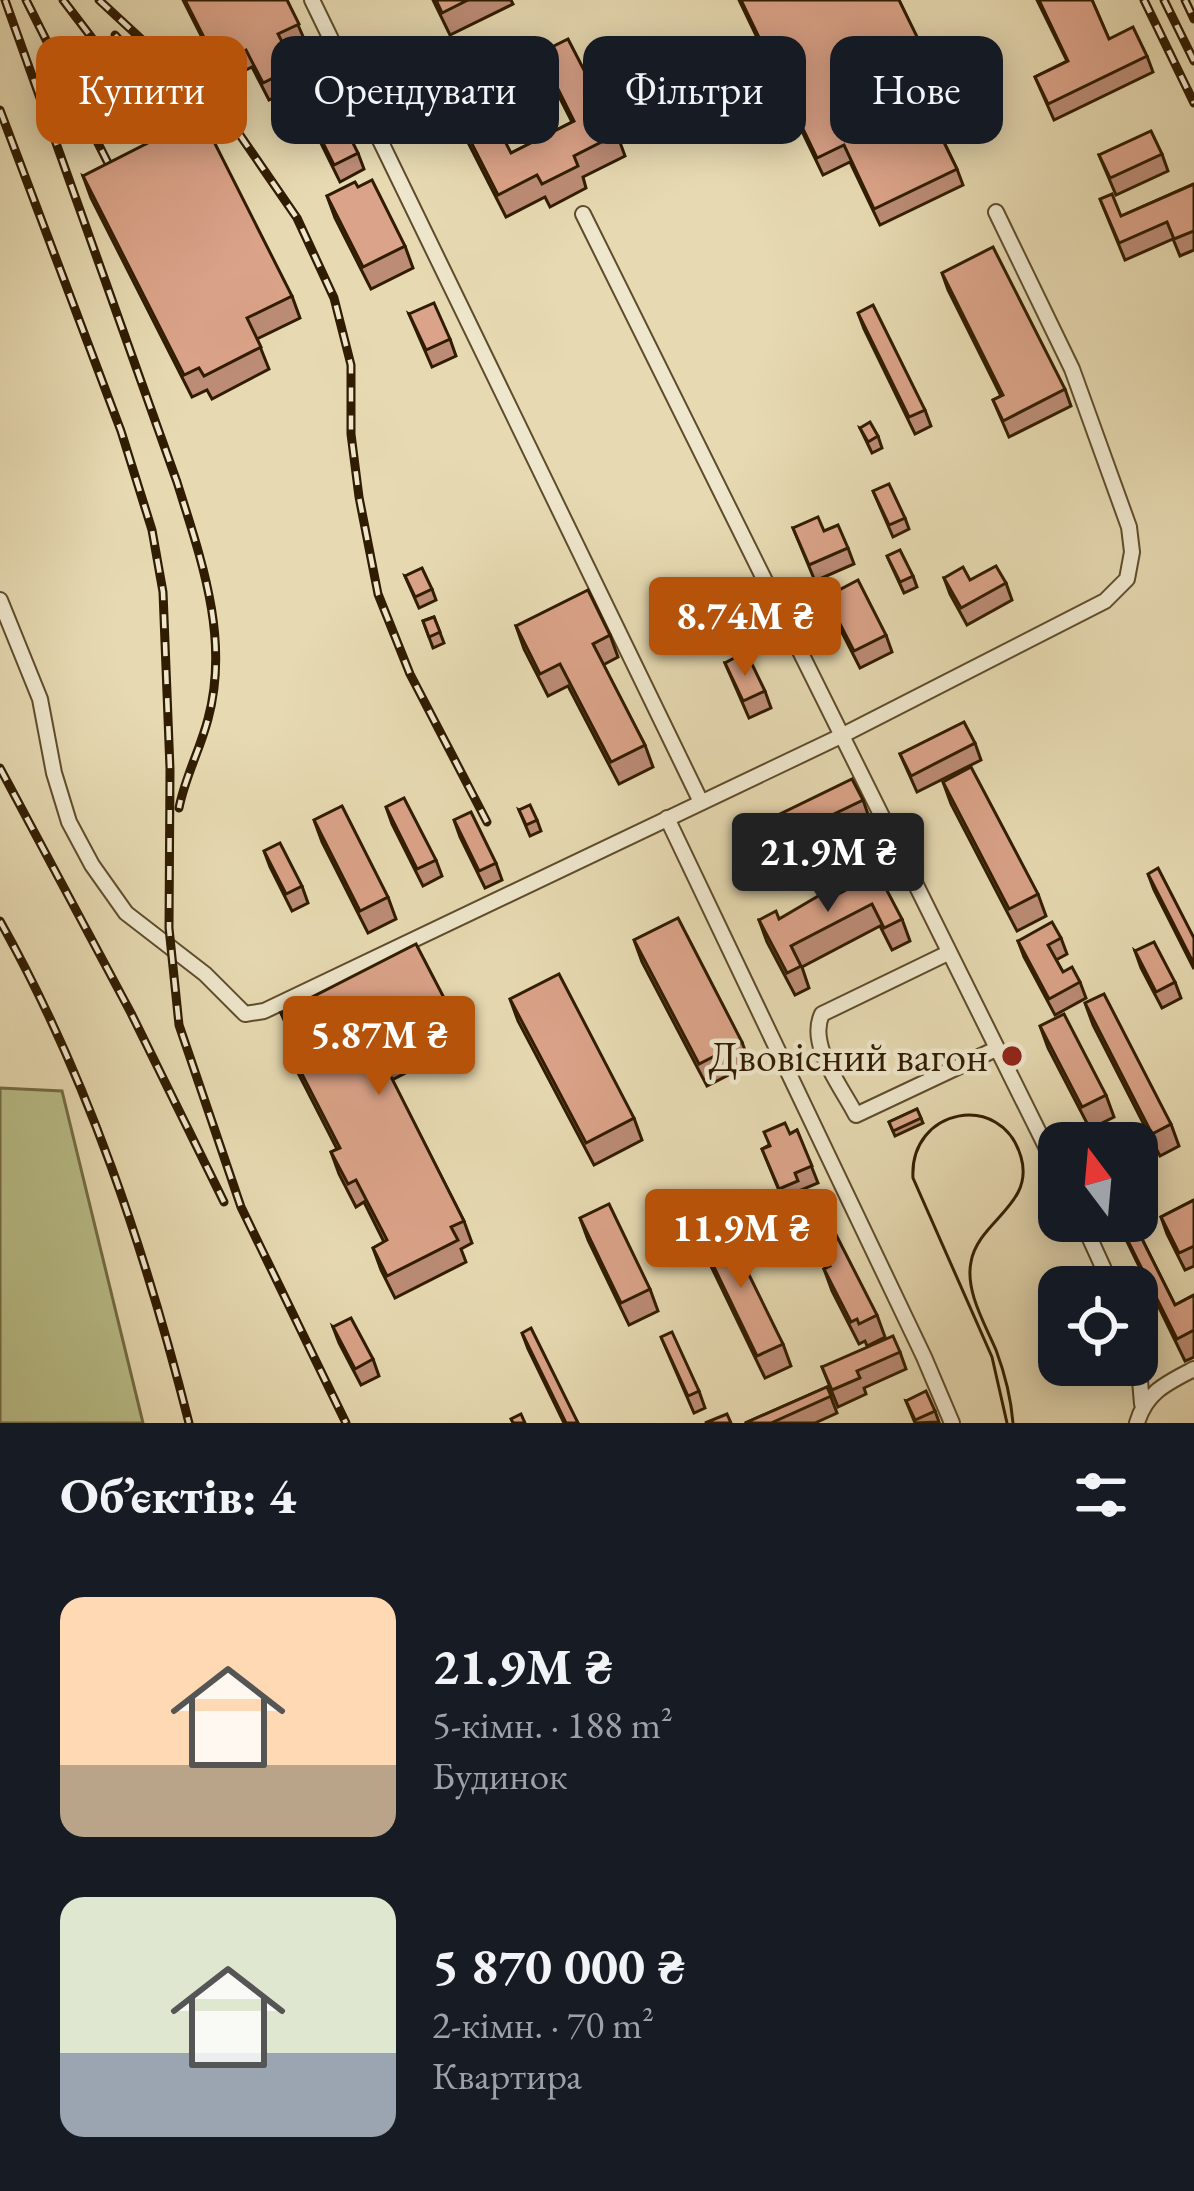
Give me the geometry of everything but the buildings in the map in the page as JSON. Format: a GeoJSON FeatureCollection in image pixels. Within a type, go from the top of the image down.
{"type":"FeatureCollection","features":[{"type":"Feature","properties":{"kind":"street"},"geometry":{"type":"LineString","coordinates":[[312,0],[701,802]]}},
{"type":"Feature","properties":{"kind":"street"},"geometry":{"type":"LineString","coordinates":[[0,600],[40,699],[69,822],[92,865],[126,913],[205,974],[245,1013],[264,1011],[842,736],[1105,601],[1127,579],[1130,527],[1072,369],[995,212]]}},
{"type":"Feature","properties":{"kind":"street"},"geometry":{"type":"LineString","coordinates":[[583,214],[1038,1132]]}},
{"type":"Feature","properties":{"kind":"street"},"geometry":{"type":"LineString","coordinates":[[667,818],[952,1423]]}},
{"type":"Feature","properties":{"kind":"street"},"geometry":{"type":"LineString","coordinates":[[948,952],[822,1014],[818,1041],[856,1115],[996,1049]]}},
{"type":"Feature","properties":{"kind":"street"},"geometry":{"type":"LineString","coordinates":[[1142,1404],[1164,1384],[1194,1370]]}},
{"type":"Feature","properties":{"kind":"street"},"geometry":{"type":"LineString","coordinates":[[1137,1423],[1140,1386]]}},
{"type":"Feature","properties":{"kind":"green space"},"geometry":{"type":"Polygon","coordinates":[[[0,1088],[62,1091],[143,1423],[0,1423],[0,1088]]]}},
{"type":"Feature","properties":{"kind":"tram line"},"geometry":{"type":"LineString","coordinates":[[1007,1423],[992,1357],[913,1178],[916,1154],[926,1136],[940,1123],[958,1116],[996,1122],[1011,1136],[1021,1157],[1020,1188],[976,1248],[970,1273],[977,1307],[1005,1377],[1013,1423]]}},
{"type":"Feature","properties":{"kind":"railway"},"geometry":{"type":"LineString","coordinates":[[5,0],[177,482],[210,599],[214,689],[179,808]]}},
{"type":"Feature","properties":{"kind":"railway"},"geometry":{"type":"LineString","coordinates":[[26,0],[114,175]]}},
{"type":"Feature","properties":{"kind":"railway"},"geometry":{"type":"LineString","coordinates":[[63,0],[92,38],[155,156]]}},
{"type":"Feature","properties":{"kind":"railway"},"geometry":{"type":"LineString","coordinates":[[99,0],[231,122],[297,218],[334,298],[351,365],[351,434],[378,594],[410,674],[487,822]]}},
{"type":"Feature","properties":{"kind":"railway"},"geometry":{"type":"LineString","coordinates":[[1144,0],[1194,103]]}},
{"type":"Feature","properties":{"kind":"railway"},"geometry":{"type":"LineString","coordinates":[[1164,0],[1194,61]]}},
{"type":"Feature","properties":{"kind":"railway"},"geometry":{"type":"LineString","coordinates":[[1185,0],[1194,19]]}},
{"type":"Feature","properties":{"kind":"railway"},"geometry":{"type":"LineString","coordinates":[[0,110],[121,431],[152,530],[163,592],[170,769],[169,928],[179,1025],[241,1207],[346,1423]]}},
{"type":"Feature","properties":{"kind":"railway"},"geometry":{"type":"LineString","coordinates":[[0,768],[131,1013],[224,1202]]}},
{"type":"Feature","properties":{"kind":"railway"},"geometry":{"type":"LineString","coordinates":[[0,921],[60,1041],[111,1166],[189,1423]]}},
{"type":"Feature","properties":{"kind":"place","name":"Двовісний вагон"},"geometry":{"type":"Point","coordinates":[1012,1056]}}]}
